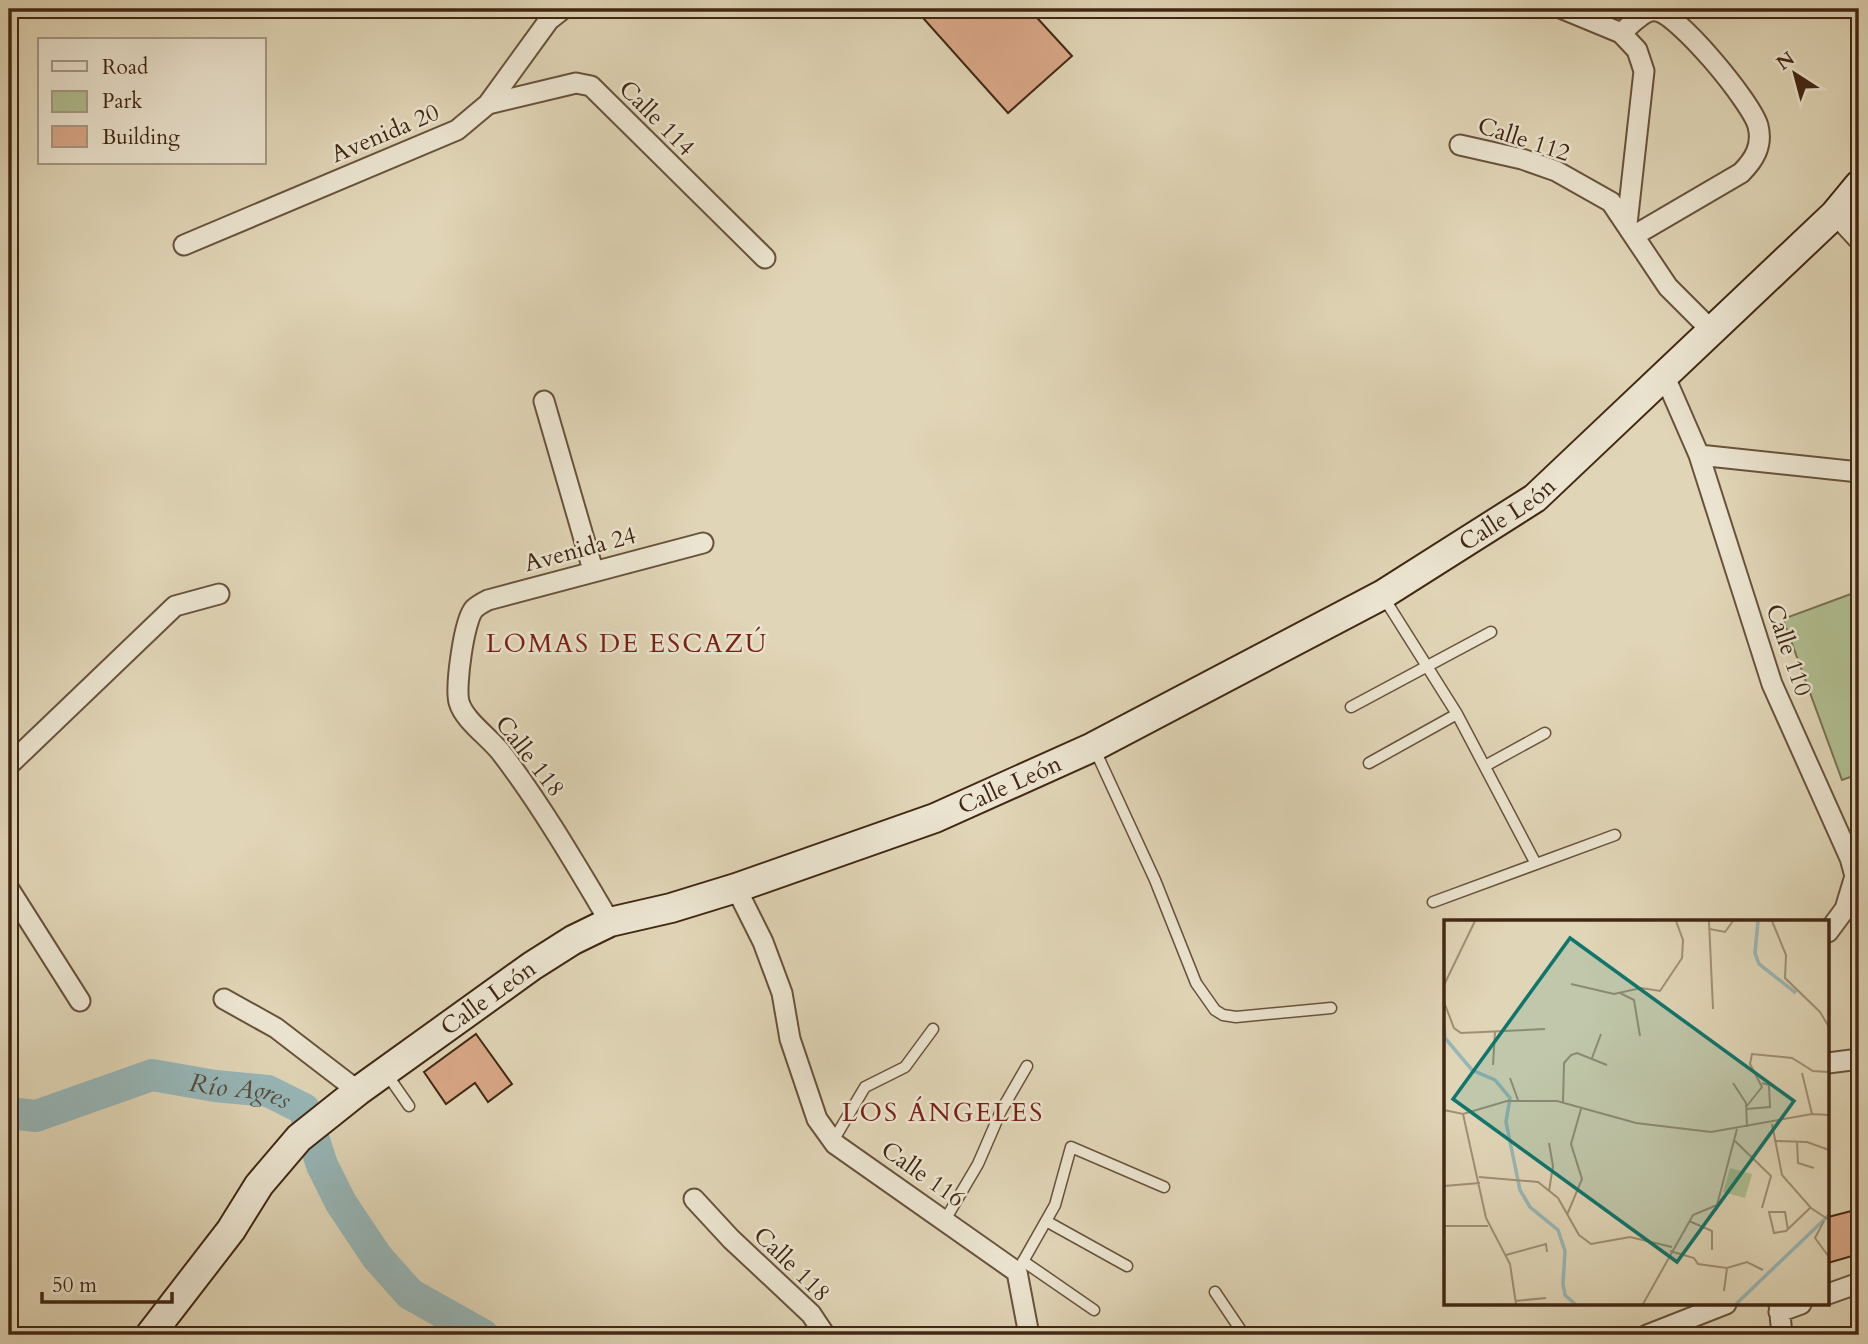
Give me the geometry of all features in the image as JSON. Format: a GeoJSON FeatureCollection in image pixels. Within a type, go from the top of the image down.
{"type":"FeatureCollection","features":[{"type":"Feature","properties":{"kind":"main road","name":"Calle León"},"geometry":{"type":"LineString","coordinates":[[150,1335],[231,1230],[259,1185],[299,1138],[358,1091],[532,966],[573,940],[610,922],[671,908],[736,888],[935,818],[1093,747],[1382,595],[1535,498],[1835,214],[1859,185]]}},
{"type":"Feature","properties":{"kind":"street","name":"Avenida 20"},"geometry":{"type":"LineString","coordinates":[[184,245],[457,130],[488,104],[549,20],[563,9]]}},
{"type":"Feature","properties":{"kind":"street"},"geometry":{"type":"LineString","coordinates":[[1563,9],[1621,33],[1637,50],[1644,71],[1643,104],[1631,230],[1668,287],[1712,331]]}},
{"type":"Feature","properties":{"kind":"street"},"geometry":{"type":"LineString","coordinates":[[1621,33],[1646,13],[1655,10],[1667,14],[1702,48],[1735,87],[1753,114],[1758,127],[1758,148],[1754,160],[1741,173],[1631,230]]}},
{"type":"Feature","properties":{"kind":"street","name":"Calle 114"},"geometry":{"type":"LineString","coordinates":[[488,104],[576,83],[591,86],[765,258]]}},
{"type":"Feature","properties":{"kind":"street","name":"Calle 112"},"geometry":{"type":"LineString","coordinates":[[1460,145],[1522,159],[1556,171],[1611,202],[1631,230]]}},
{"type":"Feature","properties":{"kind":"street"},"geometry":{"type":"LineString","coordinates":[[1835,214],[1859,240]]}},
{"type":"Feature","properties":{"kind":"street","name":"Calle 110"},"geometry":{"type":"LineString","coordinates":[[1665,377],[1699,455],[1772,684],[1850,858],[1855,876],[1845,909],[1829,931]]}},
{"type":"Feature","properties":{"kind":"street"},"geometry":{"type":"LineString","coordinates":[[544,401],[593,570]]}},
{"type":"Feature","properties":{"kind":"street"},"geometry":{"type":"LineString","coordinates":[[1699,455],[1859,472]]}},
{"type":"Feature","properties":{"kind":"street","name":"Avenida 24"},"geometry":{"type":"LineString","coordinates":[[473,610],[488,600],[703,543]]}},
{"type":"Feature","properties":{"kind":"street"},"geometry":{"type":"LineString","coordinates":[[9,765],[175,606],[219,594]]}},
{"type":"Feature","properties":{"kind":"street","name":"Calle 118"},"geometry":{"type":"LineString","coordinates":[[473,610],[464,635],[458,679],[459,704],[502,753],[558,835],[610,922]]}},
{"type":"Feature","properties":{"kind":"street","name":"Calle 116"},"geometry":{"type":"LineString","coordinates":[[736,888],[763,942],[782,993],[790,1039],[817,1119],[833,1141],[945,1220],[1020,1266]]}},
{"type":"Feature","properties":{"kind":"street"},"geometry":{"type":"LineString","coordinates":[[9,889],[80,1001]]}},
{"type":"Feature","properties":{"kind":"street"},"geometry":{"type":"LineString","coordinates":[[224,999],[276,1028],[358,1091]]}},
{"type":"Feature","properties":{"kind":"street"},"geometry":{"type":"LineString","coordinates":[[1829,1063],[1859,1059]]}},
{"type":"Feature","properties":{"kind":"street","name":"Calle 118"},"geometry":{"type":"LineString","coordinates":[[694,1199],[740,1248],[811,1314],[825,1335]]}},
{"type":"Feature","properties":{"kind":"street"},"geometry":{"type":"LineString","coordinates":[[1020,1266],[1029,1335]]}},
{"type":"Feature","properties":{"kind":"street"},"geometry":{"type":"LineString","coordinates":[[1829,1294],[1859,1283]]}},
{"type":"Feature","properties":{"kind":"street"},"geometry":{"type":"LineString","coordinates":[[1647,1335],[1721,1306]]}},
{"type":"Feature","properties":{"kind":"street"},"geometry":{"type":"LineString","coordinates":[[1779,1308],[1782,1335]]}},
{"type":"Feature","properties":{"kind":"lane"},"geometry":{"type":"LineString","coordinates":[[1382,595],[1457,713],[1536,864]]}},
{"type":"Feature","properties":{"kind":"lane"},"geometry":{"type":"LineString","coordinates":[[1351,707],[1491,632]]}},
{"type":"Feature","properties":{"kind":"lane"},"geometry":{"type":"LineString","coordinates":[[1369,763],[1457,713]]}},
{"type":"Feature","properties":{"kind":"lane"},"geometry":{"type":"LineString","coordinates":[[1485,766],[1545,733]]}},
{"type":"Feature","properties":{"kind":"lane"},"geometry":{"type":"LineString","coordinates":[[1093,747],[1155,880],[1196,983],[1215,1010],[1223,1016],[1236,1017],[1331,1008]]}},
{"type":"Feature","properties":{"kind":"lane"},"geometry":{"type":"LineString","coordinates":[[1433,902],[1615,835]]}},
{"type":"Feature","properties":{"kind":"lane"},"geometry":{"type":"LineString","coordinates":[[833,1141],[865,1087],[905,1067],[933,1029]]}},
{"type":"Feature","properties":{"kind":"lane"},"geometry":{"type":"LineString","coordinates":[[945,1220],[978,1164],[1002,1111],[1027,1066]]}},
{"type":"Feature","properties":{"kind":"lane"},"geometry":{"type":"LineString","coordinates":[[386,1073],[409,1106]]}},
{"type":"Feature","properties":{"kind":"lane"},"geometry":{"type":"LineString","coordinates":[[1094,1310],[1020,1266],[1055,1205],[1071,1147],[1164,1187]]}},
{"type":"Feature","properties":{"kind":"lane"},"geometry":{"type":"LineString","coordinates":[[1046,1221],[1127,1266]]}},
{"type":"Feature","properties":{"kind":"lane"},"geometry":{"type":"LineString","coordinates":[[1215,1292],[1244,1335]]}},
{"type":"Feature","properties":{"kind":"green space"},"geometry":{"type":"Polygon","coordinates":[[[1859,591],[1859,774],[1842,780],[1783,619],[1859,591]]]}},
{"type":"Feature","properties":{"kind":"building"},"geometry":{"type":"Polygon","coordinates":[[[915,9],[1029,9],[1072,56],[1008,113],[915,9]]]}},
{"type":"Feature","properties":{"kind":"building"},"geometry":{"type":"Polygon","coordinates":[[[476,1034],[512,1084],[488,1102],[475,1083],[446,1104],[424,1072],[476,1034]]]}},
{"type":"Feature","properties":{"kind":"building"},"geometry":{"type":"Polygon","coordinates":[[[1859,1209],[1859,1254],[1829,1263],[1829,1217],[1859,1209]]]}},
{"type":"Feature","properties":{"kind":"waterway","name":"Río Agres"},"geometry":{"type":"LineString","coordinates":[[9,1113],[36,1116],[152,1075],[215,1086],[268,1091],[304,1109],[322,1165],[341,1203],[377,1257],[410,1294],[483,1335]]}},
{"type":"Feature","properties":{"kind":"district","name":"LOMAS DE ESCAZÚ"},"geometry":{"type":"Point","coordinates":[627,643]}},
{"type":"Feature","properties":{"kind":"district","name":"LOS ÁNGELES"},"geometry":{"type":"Point","coordinates":[943,1112]}}]}
